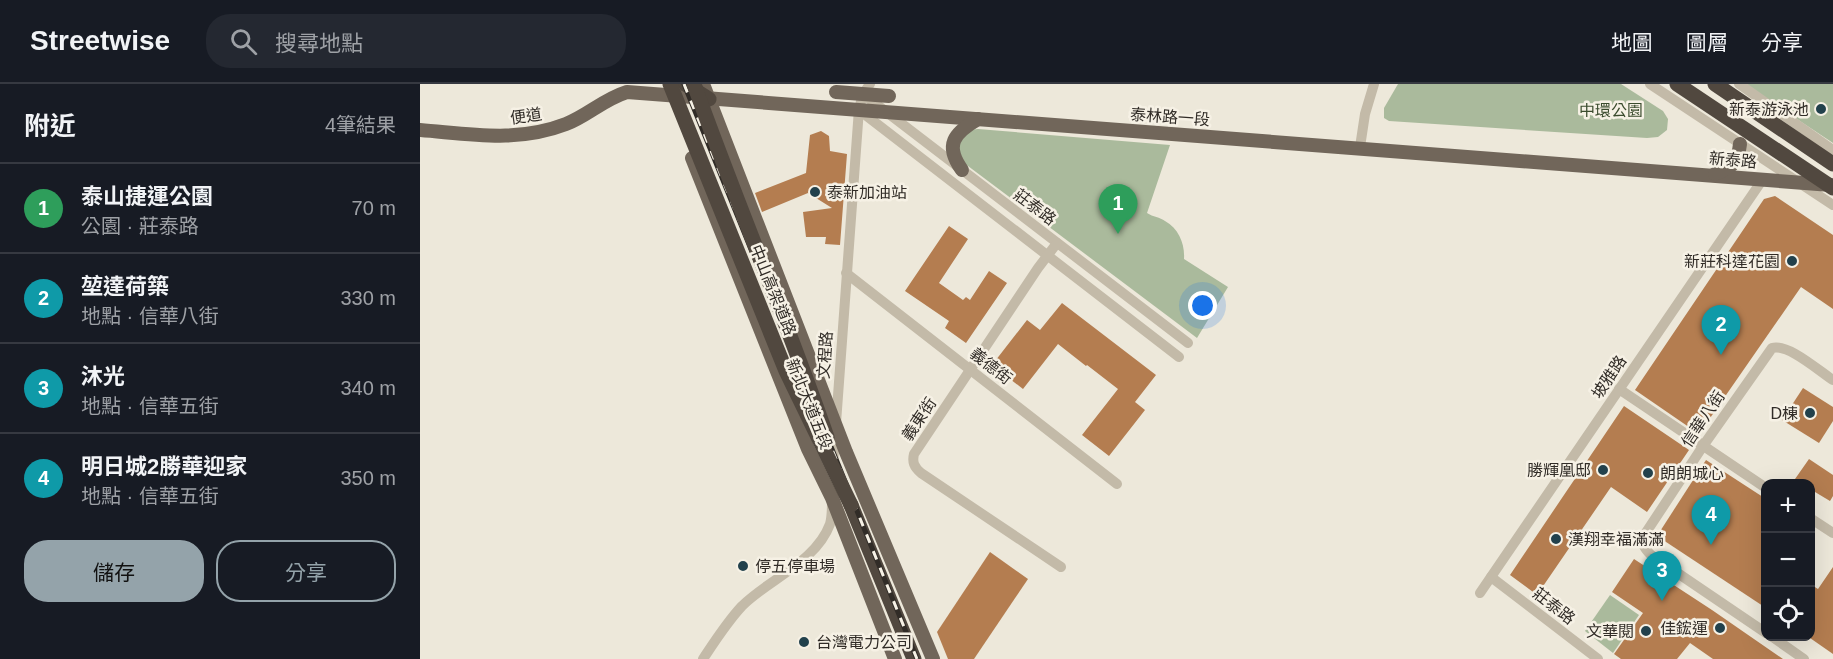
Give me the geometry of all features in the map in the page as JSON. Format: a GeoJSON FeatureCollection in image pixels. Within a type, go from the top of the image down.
{"type":"FeatureCollection","features":[{"type":"Feature","properties":{"kind":"highway"},"geometry":{"type":"LineString","coordinates":[[685,84],[709,99]]}},
{"type":"Feature","properties":{"kind":"highway","name":"中山高架道路"},"geometry":{"type":"LineString","coordinates":[[694,84],[724,168],[802,364],[851,505],[914,659]]}},
{"type":"Feature","properties":{"kind":"highway"},"geometry":{"type":"LineString","coordinates":[[1677,84],[1833,186]]}},
{"type":"Feature","properties":{"kind":"highway"},"geometry":{"type":"LineString","coordinates":[[1715,84],[1833,164]]}},
{"type":"Feature","properties":{"kind":"highway","name":"中山高架道路"},"geometry":{"type":"LineString","coordinates":[[669,87],[786,371],[851,505]]}},
{"type":"Feature","properties":{"kind":"main road","name":"新北大道五段"},"geometry":{"type":"LineString","coordinates":[[703,84],[835,422],[933,659]]}},
{"type":"Feature","properties":{"kind":"main road","name":"新北大道五段"},"geometry":{"type":"LineString","coordinates":[[669,87],[743,287],[808,449],[832,498],[895,659]]}},
{"type":"Feature","properties":{"kind":"main road","name":"泰林路一段"},"geometry":{"type":"LineString","coordinates":[[627,92],[669,87],[709,99],[1629,168]]}},
{"type":"Feature","properties":{"kind":"main road"},"geometry":{"type":"LineString","coordinates":[[836,92],[867,89],[889,96]]}},
{"type":"Feature","properties":{"kind":"main road","name":"便道"},"geometry":{"type":"LineString","coordinates":[[420,130],[497,135],[526,135],[545,132],[569,123],[611,97],[627,92]]}},
{"type":"Feature","properties":{"kind":"main road"},"geometry":{"type":"LineString","coordinates":[[962,170],[954,159],[952,150],[955,137],[961,129],[978,119]]}},
{"type":"Feature","properties":{"kind":"main road"},"geometry":{"type":"LineString","coordinates":[[1714,175],[1730,168],[1739,155],[1740,144]]}},
{"type":"Feature","properties":{"kind":"main road","name":"新泰路"},"geometry":{"type":"LineString","coordinates":[[1629,168],[1833,186]]}},
{"type":"Feature","properties":{"kind":"main road"},"geometry":{"type":"LineString","coordinates":[[743,287],[752,293],[764,292],[769,289],[777,274]]}},
{"type":"Feature","properties":{"kind":"street"},"geometry":{"type":"LineString","coordinates":[[1360,147],[1365,114],[1374,84]]}},
{"type":"Feature","properties":{"kind":"street"},"geometry":{"type":"LineString","coordinates":[[1650,84],[1833,205]]}},
{"type":"Feature","properties":{"kind":"street"},"geometry":{"type":"LineString","coordinates":[[1739,84],[1833,150]]}},
{"type":"Feature","properties":{"kind":"street","name":"文程路"},"geometry":{"type":"LineString","coordinates":[[703,659],[743,605],[804,558],[819,542],[830,523],[835,422],[859,110],[867,89]]}},
{"type":"Feature","properties":{"kind":"street","name":"莊泰路"},"geometry":{"type":"LineString","coordinates":[[867,89],[887,112],[1188,343]]}},
{"type":"Feature","properties":{"kind":"street","name":"莊泰路"},"geometry":{"type":"LineString","coordinates":[[859,110],[1179,357]]}},
{"type":"Feature","properties":{"kind":"street","name":"坡雅路"},"geometry":{"type":"LineString","coordinates":[[1480,593],[1762,179]]}},
{"type":"Feature","properties":{"kind":"street","name":"義東街"},"geometry":{"type":"LineString","coordinates":[[1057,243],[914,454],[913,464],[921,473],[1060,567]]}},
{"type":"Feature","properties":{"kind":"street","name":"義德街"},"geometry":{"type":"LineString","coordinates":[[846,273],[1118,484]]}},
{"type":"Feature","properties":{"kind":"street","name":"信華八街"},"geometry":{"type":"LineString","coordinates":[[1761,630],[1651,555],[1642,543],[1646,531],[1768,352],[1776,346],[1786,348],[1833,381]]}},
{"type":"Feature","properties":{"kind":"street"},"geometry":{"type":"LineString","coordinates":[[1619,390],[1761,485]]}},
{"type":"Feature","properties":{"kind":"street"},"geometry":{"type":"LineString","coordinates":[[1815,521],[1833,533]]}},
{"type":"Feature","properties":{"kind":"street","name":"莊泰路"},"geometry":{"type":"LineString","coordinates":[[1491,577],[1598,659]]}},
{"type":"Feature","properties":{"kind":"street"},"geometry":{"type":"LineString","coordinates":[[1778,641],[1804,659]]}},
{"type":"Feature","properties":{"kind":"green space","name":"中環公園"},"geometry":{"type":"Polygon","coordinates":[[[1398,84],[1621,84],[1663,111],[1668,119],[1667,130],[1658,137],[1647,138],[1389,121],[1384,118],[1384,108],[1398,84]]]}},
{"type":"Feature","properties":{"kind":"green space"},"geometry":{"type":"Polygon","coordinates":[[[1744,84],[1833,84],[1833,143],[1744,84]]]}},
{"type":"Feature","properties":{"kind":"green space"},"geometry":{"type":"Polygon","coordinates":[[[969,130],[1170,145],[1147,213],[1174,228],[1182,242],[1184,259],[1228,287],[1197,338],[964,163],[957,147],[969,130]]]}},
{"type":"Feature","properties":{"kind":"green space"},"geometry":{"type":"Polygon","coordinates":[[[1610,595],[1639,615],[1613,653],[1585,631],[1610,595]]]}},
{"type":"Feature","properties":{"kind":"building"},"geometry":{"type":"Polygon","coordinates":[[[821,131],[829,136],[830,151],[847,154],[840,245],[825,244],[826,237],[806,237],[803,212],[832,208],[808,193],[762,212],[755,193],[806,173],[810,135],[821,131]]]}},
{"type":"Feature","properties":{"kind":"building"},"geometry":{"type":"Polygon","coordinates":[[[1775,196],[1833,235],[1833,309],[1801,287],[1699,434],[1635,390],[1764,199],[1775,196]]]}},
{"type":"Feature","properties":{"kind":"building"},"geometry":{"type":"Polygon","coordinates":[[[949,226],[968,239],[939,283],[963,300],[966,297],[970,300],[989,271],[1007,283],[966,343],[945,328],[949,321],[905,291],[949,226]]]}},
{"type":"Feature","properties":{"kind":"building"},"geometry":{"type":"Polygon","coordinates":[[[1062,303],[1156,375],[1135,402],[1145,410],[1109,456],[1082,435],[1118,389],[1058,344],[1023,389],[992,365],[1027,320],[1040,330],[1062,303]]]}},
{"type":"Feature","properties":{"kind":"building","name":"D棟"},"geometry":{"type":"Polygon","coordinates":[[[1803,388],[1833,407],[1833,421],[1819,443],[1782,420],[1803,388]]]}},
{"type":"Feature","properties":{"kind":"building"},"geometry":{"type":"Polygon","coordinates":[[[1624,406],[1689,450],[1647,512],[1611,487],[1537,595],[1510,575],[1624,406]]]}},
{"type":"Feature","properties":{"kind":"building"},"geometry":{"type":"Polygon","coordinates":[[[1809,459],[1833,475],[1833,496],[1830,501],[1815,492],[1815,479],[1795,479],[1809,459]]]}},
{"type":"Feature","properties":{"kind":"building"},"geometry":{"type":"Polygon","coordinates":[[[1706,460],[1761,496],[1761,605],[1657,536],[1706,460]]]}},
{"type":"Feature","properties":{"kind":"building"},"geometry":{"type":"Polygon","coordinates":[[[990,552],[1028,579],[974,659],[948,659],[937,632],[990,552]]]}},
{"type":"Feature","properties":{"kind":"building"},"geometry":{"type":"Polygon","coordinates":[[[1634,559],[1783,659],[1713,659],[1690,643],[1677,659],[1621,659],[1614,654],[1643,613],[1612,592],[1634,559]]]}},
{"type":"Feature","properties":{"kind":"building"},"geometry":{"type":"Polygon","coordinates":[[[1833,567],[1833,654],[1814,641],[1815,587],[1818,589],[1833,567]]]}},
{"type":"Feature","properties":{"kind":"railway"},"geometry":{"type":"LineString","coordinates":[[684,84],[917,659]]}},
{"type":"Feature","properties":{"kind":"place","name":"新泰游泳池"},"geometry":{"type":"Point","coordinates":[1821,109]}},
{"type":"Feature","properties":{"kind":"place","name":"泰新加油站"},"geometry":{"type":"Point","coordinates":[815,192]}},
{"type":"Feature","properties":{"kind":"place","name":"泰山捷運公園"},"geometry":{"type":"Point","coordinates":[1118,234]}},
{"type":"Feature","properties":{"kind":"place","name":"新莊科達花園"},"geometry":{"type":"Point","coordinates":[1792,261]}},
{"type":"Feature","properties":{"kind":"place","name":"堃達荷築"},"geometry":{"type":"Point","coordinates":[1721,355]}},
{"type":"Feature","properties":{"kind":"place","name":"D棟"},"geometry":{"type":"Point","coordinates":[1810,413]}},
{"type":"Feature","properties":{"kind":"place","name":"勝輝凰邸"},"geometry":{"type":"Point","coordinates":[1603,470]}},
{"type":"Feature","properties":{"kind":"place","name":"朗朗城心"},"geometry":{"type":"Point","coordinates":[1648,473]}},
{"type":"Feature","properties":{"kind":"place","name":"漢翔幸福滿滿"},"geometry":{"type":"Point","coordinates":[1556,539]}},
{"type":"Feature","properties":{"kind":"place","name":"明日城2勝華迎家"},"geometry":{"type":"Point","coordinates":[1711,545]}},
{"type":"Feature","properties":{"kind":"place","name":"停五停車場"},"geometry":{"type":"Point","coordinates":[743,566]}},
{"type":"Feature","properties":{"kind":"place","name":"沐光"},"geometry":{"type":"Point","coordinates":[1662,601]}},
{"type":"Feature","properties":{"kind":"place","name":"佳鋐運"},"geometry":{"type":"Point","coordinates":[1720,628]}},
{"type":"Feature","properties":{"kind":"place","name":"文華閱"},"geometry":{"type":"Point","coordinates":[1646,631]}},
{"type":"Feature","properties":{"kind":"place","name":"台灣電力公司"},"geometry":{"type":"Point","coordinates":[804,642]}}]}
